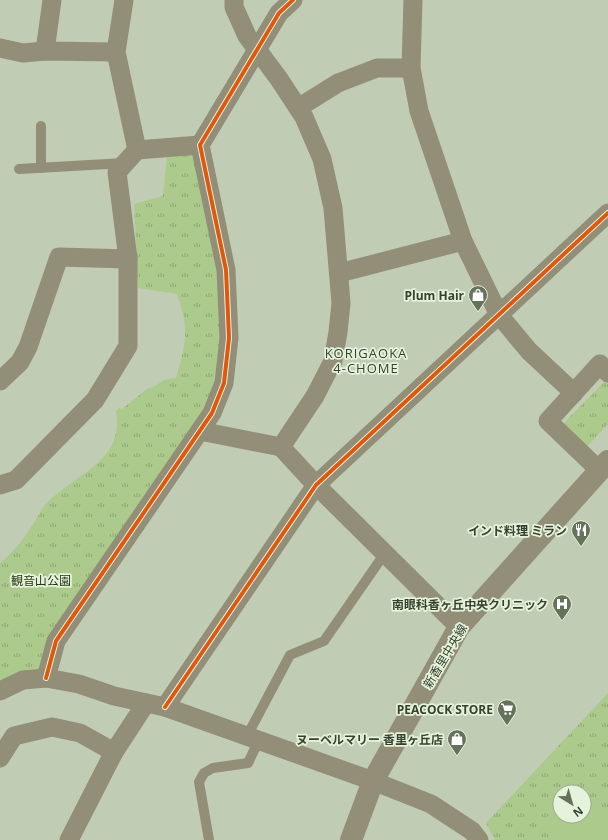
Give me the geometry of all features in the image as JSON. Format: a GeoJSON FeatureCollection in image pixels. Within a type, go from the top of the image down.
{"type":"FeatureCollection","features":[{"type":"Feature","properties":{"kind":"street"},"geometry":{"type":"LineString","coordinates":[[45,51],[52,0]]}},
{"type":"Feature","properties":{"kind":"street"},"geometry":{"type":"LineString","coordinates":[[124,0],[116,52],[131,157]]}},
{"type":"Feature","properties":{"kind":"street"},"geometry":{"type":"LineString","coordinates":[[234,0],[234,7],[247,36],[279,79],[304,117],[322,159],[333,208],[341,303],[333,361],[315,396],[281,447]]}},
{"type":"Feature","properties":{"kind":"street"},"geometry":{"type":"LineString","coordinates":[[46,678],[56,641],[212,413],[224,383],[229,338],[226,270],[200,145],[279,13],[293,0]]}},
{"type":"Feature","properties":{"kind":"street"},"geometry":{"type":"LineString","coordinates":[[413,0],[411,68],[419,110],[463,241],[500,315],[529,351],[574,393]]}},
{"type":"Feature","properties":{"kind":"street"},"geometry":{"type":"LineString","coordinates":[[0,48],[24,53],[45,51],[116,52]]}},
{"type":"Feature","properties":{"kind":"street"},"geometry":{"type":"LineString","coordinates":[[298,108],[338,83],[377,68],[411,68]]}},
{"type":"Feature","properties":{"kind":"street"},"geometry":{"type":"LineString","coordinates":[[0,485],[16,480],[95,400],[128,346],[128,258],[117,172],[131,157],[200,145]]}},
{"type":"Feature","properties":{"kind":"street"},"geometry":{"type":"LineString","coordinates":[[165,707],[316,485],[608,213]]}},
{"type":"Feature","properties":{"kind":"street"},"geometry":{"type":"LineString","coordinates":[[339,273],[463,241]]}},
{"type":"Feature","properties":{"kind":"street"},"geometry":{"type":"LineString","coordinates":[[0,380],[20,362],[28,347],[59,257],[128,258]]}},
{"type":"Feature","properties":{"kind":"street"},"geometry":{"type":"LineString","coordinates":[[604,466],[548,422],[600,364],[608,373]]}},
{"type":"Feature","properties":{"kind":"street"},"geometry":{"type":"LineString","coordinates":[[200,431],[281,447],[316,485],[460,628]]}},
{"type":"Feature","properties":{"kind":"street","name":"新香里中央線"},"geometry":{"type":"LineString","coordinates":[[352,840],[373,780],[460,628],[604,466]]}},
{"type":"Feature","properties":{"kind":"street"},"geometry":{"type":"LineString","coordinates":[[0,691],[23,680],[46,678],[79,684],[114,696],[165,707],[373,780],[431,804],[472,831],[479,840]]}},
{"type":"Feature","properties":{"kind":"street"},"geometry":{"type":"LineString","coordinates":[[69,840],[114,752],[146,703]]}},
{"type":"Feature","properties":{"kind":"street"},"geometry":{"type":"LineString","coordinates":[[0,758],[14,736],[52,727],[80,733],[114,752]]}},
{"type":"Feature","properties":{"kind":"lane"},"geometry":{"type":"LineString","coordinates":[[41,126],[41,168]]}},
{"type":"Feature","properties":{"kind":"lane"},"geometry":{"type":"LineString","coordinates":[[19,169],[41,168],[131,157]]}},
{"type":"Feature","properties":{"kind":"lane"},"geometry":{"type":"LineString","coordinates":[[209,840],[200,782],[204,772],[213,768],[248,763],[253,738],[290,655],[324,642],[385,553]]}},
{"type":"Feature","properties":{"kind":"green space","name":"観音山公園"},"geometry":{"type":"Polygon","coordinates":[[[195,151],[220,270],[223,338],[218,382],[207,410],[42,673],[0,684],[0,563],[19,544],[47,503],[83,475],[105,455],[113,443],[117,428],[116,411],[119,408],[122,409],[147,389],[164,380],[176,378],[185,342],[185,326],[182,312],[177,294],[138,288],[134,204],[163,196],[167,156],[195,151]]]}},
{"type":"Feature","properties":{"kind":"green space"},"geometry":{"type":"Polygon","coordinates":[[[607,379],[608,424],[584,450],[560,427],[607,379]]]}},
{"type":"Feature","properties":{"kind":"green space"},"geometry":{"type":"Polygon","coordinates":[[[608,693],[608,840],[495,840],[486,823],[608,693]]]}},
{"type":"Feature","properties":{"kind":"green space"},"geometry":{"type":"Polygon","coordinates":[[[592,807],[608,807],[608,840],[550,840],[545,817],[552,815],[552,824],[592,824],[592,807]]]}},
{"type":"Feature","properties":{"kind":"cycle path"},"geometry":{"type":"LineString","coordinates":[[46,678],[56,641],[212,413],[224,383],[229,338],[226,270],[200,145],[279,13],[293,0]]}},
{"type":"Feature","properties":{"kind":"cycle path"},"geometry":{"type":"LineString","coordinates":[[165,707],[316,485],[608,213]]}},
{"type":"Feature","properties":{"kind":"place","name":"Plum Hair"},"geometry":{"type":"Point","coordinates":[478,312]}},
{"type":"Feature","properties":{"kind":"place","name":"インド料理 ミラン"},"geometry":{"type":"Point","coordinates":[581,547]}},
{"type":"Feature","properties":{"kind":"place","name":"南眼科香ヶ丘中央クリニック"},"geometry":{"type":"Point","coordinates":[562,621]}},
{"type":"Feature","properties":{"kind":"place","name":"PEACOCK STORE"},"geometry":{"type":"Point","coordinates":[507,726]}},
{"type":"Feature","properties":{"kind":"place","name":"ヌーベルマリー 香里ヶ丘店"},"geometry":{"type":"Point","coordinates":[457,756]}},
{"type":"Feature","properties":{"kind":"district","name":"KORIGAOKA 4-CHOME"},"geometry":{"type":"Point","coordinates":[366,360]}}]}
